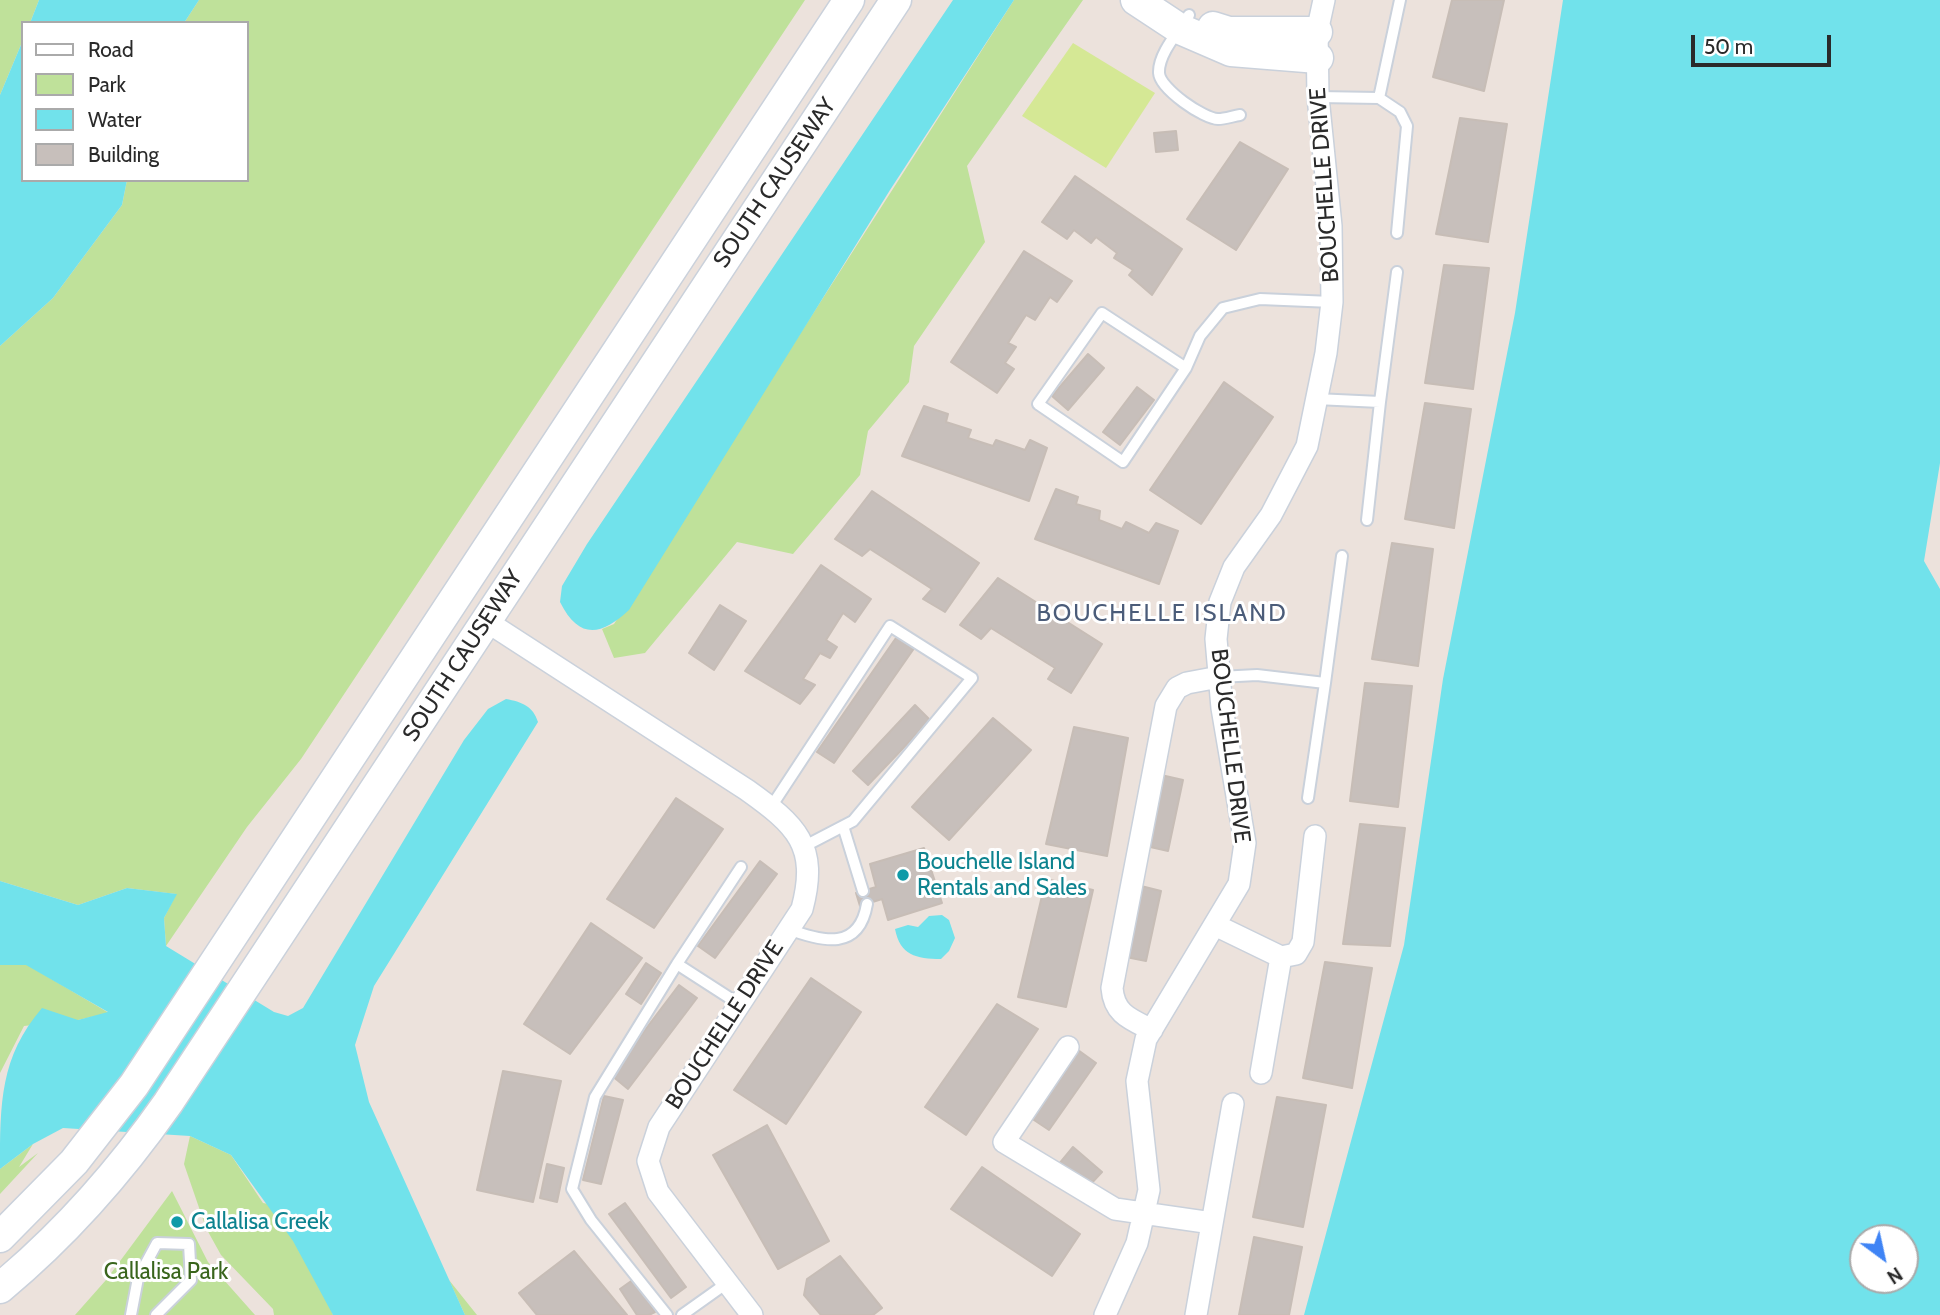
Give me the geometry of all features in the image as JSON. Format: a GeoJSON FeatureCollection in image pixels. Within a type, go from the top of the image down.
{"type":"FeatureCollection","features":[{"type":"Feature","properties":{"kind":"main road","name":"SOUTH CAUSEWAY"},"geometry":{"type":"LineString","coordinates":[[0,1237],[74,1162],[134,1085],[849,0]]}},
{"type":"Feature","properties":{"kind":"main road","name":"SOUTH CAUSEWAY"},"geometry":{"type":"LineString","coordinates":[[0,1288],[67,1227],[107,1185],[137,1147],[896,0]]}},
{"type":"Feature","properties":{"kind":"main road"},"geometry":{"type":"LineString","coordinates":[[1136,0],[1229,32],[1318,45]]}},
{"type":"Feature","properties":{"kind":"main road"},"geometry":{"type":"LineString","coordinates":[[373,722],[444,644],[485,621],[483,609],[488,578],[565,461],[589,394]]}},
{"type":"Feature","properties":{"kind":"street","name":"BOUCHELLE DRIVE"},"geometry":{"type":"LineString","coordinates":[[1105,1315],[1137,1243],[1149,1190],[1137,1081],[1146,1039],[1239,884],[1245,843],[1219,677],[1216,639],[1220,602],[1234,567],[1271,514],[1307,446],[1317,399],[1332,302],[1331,226],[1318,97],[1318,45],[1324,0]]}},
{"type":"Feature","properties":{"kind":"street","name":"BOUCHELLE DRIVE"},"geometry":{"type":"LineString","coordinates":[[485,621],[771,807],[786,818],[803,847],[809,882],[802,909],[659,1127],[648,1161],[658,1192],[752,1315]]}},
{"type":"Feature","properties":{"kind":"street"},"geometry":{"type":"LineString","coordinates":[[1152,1030],[1126,1017],[1117,1009],[1112,988],[1170,696],[1187,683],[1219,677]]}},
{"type":"Feature","properties":{"kind":"street"},"geometry":{"type":"LineString","coordinates":[[1215,925],[1280,957],[1292,956],[1302,946],[1315,836]]}},
{"type":"Feature","properties":{"kind":"street"},"geometry":{"type":"LineString","coordinates":[[1261,1073],[1280,957]]}},
{"type":"Feature","properties":{"kind":"street"},"geometry":{"type":"LineString","coordinates":[[1068,1047],[1004,1142],[1115,1209],[1212,1223]]}},
{"type":"Feature","properties":{"kind":"street"},"geometry":{"type":"LineString","coordinates":[[1196,1315],[1233,1104]]}},
{"type":"Feature","properties":{"kind":"lane"},"geometry":{"type":"LineString","coordinates":[[1379,98],[1400,0]]}},
{"type":"Feature","properties":{"kind":"lane"},"geometry":{"type":"LineString","coordinates":[[1178,14],[1159,74],[1164,85],[1182,101],[1216,120],[1240,115]]}},
{"type":"Feature","properties":{"kind":"lane"},"geometry":{"type":"LineString","coordinates":[[1318,97],[1379,98],[1400,112],[1407,126],[1397,233]]}},
{"type":"Feature","properties":{"kind":"lane"},"geometry":{"type":"LineString","coordinates":[[1367,520],[1397,272]]}},
{"type":"Feature","properties":{"kind":"lane"},"geometry":{"type":"LineString","coordinates":[[1186,368],[1102,313],[1038,404],[1123,462],[1186,368],[1200,336],[1223,308],[1260,299],[1332,302]]}},
{"type":"Feature","properties":{"kind":"lane"},"geometry":{"type":"LineString","coordinates":[[1317,399],[1380,402]]}},
{"type":"Feature","properties":{"kind":"lane"},"geometry":{"type":"LineString","coordinates":[[1308,798],[1342,556]]}},
{"type":"Feature","properties":{"kind":"lane"},"geometry":{"type":"LineString","coordinates":[[771,807],[890,626],[972,678],[852,821],[803,847]]}},
{"type":"Feature","properties":{"kind":"lane"},"geometry":{"type":"LineString","coordinates":[[1219,677],[1257,675],[1325,683]]}},
{"type":"Feature","properties":{"kind":"lane"},"geometry":{"type":"LineString","coordinates":[[843,826],[863,891]]}},
{"type":"Feature","properties":{"kind":"lane"},"geometry":{"type":"LineString","coordinates":[[667,1315],[591,1220],[572,1189],[595,1097],[741,867]]}},
{"type":"Feature","properties":{"kind":"lane"},"geometry":{"type":"LineString","coordinates":[[788,929],[818,940],[842,939],[856,930],[864,919],[867,904]]}},
{"type":"Feature","properties":{"kind":"lane"},"geometry":{"type":"LineString","coordinates":[[677,964],[739,1004]]}},
{"type":"Feature","properties":{"kind":"lane"},"geometry":{"type":"LineString","coordinates":[[131,1315],[138,1278],[157,1243],[189,1244],[191,1280],[156,1315]]}},
{"type":"Feature","properties":{"kind":"lane"},"geometry":{"type":"LineString","coordinates":[[682,1315],[727,1283]]}},
{"type":"Feature","properties":{"kind":"green space"},"geometry":{"type":"Polygon","coordinates":[[[0,0],[39,0],[31,21],[21,21],[21,45],[0,95],[0,0]]]}},
{"type":"Feature","properties":{"kind":"green space"},"geometry":{"type":"Polygon","coordinates":[[[199,0],[805,0],[301,759],[247,827],[166,946],[164,918],[176,894],[127,888],[78,905],[0,881],[0,346],[53,298],[122,205],[127,182],[248,182],[248,21],[185,21],[199,0]]]}},
{"type":"Feature","properties":{"kind":"green space"},"geometry":{"type":"Polygon","coordinates":[[[1014,0],[1083,0],[967,166],[985,242],[914,346],[909,382],[868,431],[860,475],[793,554],[737,542],[645,653],[614,658],[602,629],[614,624],[1014,0]]]}},
{"type":"Feature","properties":{"kind":"green space"},"geometry":{"type":"Polygon","coordinates":[[[1073,43],[1155,93],[1106,168],[1022,116],[1073,43]]]}},
{"type":"Feature","properties":{"kind":"green space"},"geometry":{"type":"Polygon","coordinates":[[[26,964],[109,1013],[78,1020],[24,1026],[0,1073],[0,965],[26,964]]]}},
{"type":"Feature","properties":{"kind":"green space"},"geometry":{"type":"Polygon","coordinates":[[[190,1136],[231,1155],[263,1203],[301,1210],[333,1315],[274,1315],[273,1309],[221,1255],[206,1228],[184,1164],[190,1136]]]}},
{"type":"Feature","properties":{"kind":"green space"},"geometry":{"type":"Polygon","coordinates":[[[33,1144],[19,1167],[38,1153],[0,1194],[0,1169],[33,1144]]]}},
{"type":"Feature","properties":{"kind":"green space","name":"Callalisa Park"},"geometry":{"type":"Polygon","coordinates":[[[172,1191],[208,1262],[255,1315],[75,1315],[106,1280],[172,1191]]]}},
{"type":"Feature","properties":{"kind":"green space"},"geometry":{"type":"Polygon","coordinates":[[[449,1280],[477,1315],[465,1315],[449,1280]]]}},
{"type":"Feature","properties":{"kind":"water"},"geometry":{"type":"Polygon","coordinates":[[[39,0],[199,0],[185,21],[31,21],[39,0]]]}},
{"type":"Feature","properties":{"kind":"water"},"geometry":{"type":"Polygon","coordinates":[[[953,0],[1014,0],[890,190],[629,610],[600,629],[583,628],[567,614],[560,602],[562,586],[587,544],[953,0]]]}},
{"type":"Feature","properties":{"kind":"water"},"geometry":{"type":"Polygon","coordinates":[[[1563,0],[1940,0],[1940,463],[1924,561],[1940,589],[1940,1315],[1304,1315],[1404,945],[1443,679],[1515,313],[1563,0]]]}},
{"type":"Feature","properties":{"kind":"water"},"geometry":{"type":"Polygon","coordinates":[[[21,45],[21,182],[127,182],[122,205],[53,298],[0,346],[0,95],[21,45]]]}},
{"type":"Feature","properties":{"kind":"water"},"geometry":{"type":"Polygon","coordinates":[[[506,699],[526,706],[538,722],[374,986],[355,1045],[369,1102],[465,1315],[333,1315],[293,1241],[231,1155],[190,1136],[63,1128],[33,1144],[0,1169],[5,1082],[10,1063],[28,1026],[42,1008],[78,1020],[108,1012],[26,965],[0,965],[0,881],[78,905],[127,888],[177,894],[164,918],[166,946],[274,1012],[288,1016],[303,1008],[464,740],[488,709],[506,699]]]}},
{"type":"Feature","properties":{"kind":"water"},"geometry":{"type":"Polygon","coordinates":[[[942,915],[949,920],[955,938],[949,951],[941,959],[924,958],[905,950],[895,929],[908,925],[918,927],[929,916],[942,915]]]}},
{"type":"Feature","properties":{"kind":"building"},"geometry":{"type":"Polygon","coordinates":[[[1452,0],[1504,0],[1484,91],[1433,77],[1452,0]]]}},
{"type":"Feature","properties":{"kind":"building"},"geometry":{"type":"Polygon","coordinates":[[[1460,118],[1507,124],[1488,242],[1436,234],[1460,118]]]}},
{"type":"Feature","properties":{"kind":"building"},"geometry":{"type":"Polygon","coordinates":[[[1176,131],[1178,150],[1156,152],[1154,133],[1176,131]]]}},
{"type":"Feature","properties":{"kind":"building"},"geometry":{"type":"Polygon","coordinates":[[[1240,142],[1288,169],[1236,250],[1187,219],[1240,142]]]}},
{"type":"Feature","properties":{"kind":"building"},"geometry":{"type":"Polygon","coordinates":[[[1075,176],[1182,249],[1152,295],[1129,275],[1133,270],[1114,258],[1117,253],[1096,237],[1091,243],[1074,230],[1067,239],[1042,222],[1075,176]]]}},
{"type":"Feature","properties":{"kind":"building"},"geometry":{"type":"Polygon","coordinates":[[[1024,251],[1072,281],[1057,302],[1050,297],[1035,320],[1026,315],[1008,343],[1016,347],[1005,363],[1014,369],[997,393],[951,362],[1024,251]]]}},
{"type":"Feature","properties":{"kind":"building"},"geometry":{"type":"Polygon","coordinates":[[[1444,265],[1489,268],[1473,389],[1425,383],[1444,265]]]}},
{"type":"Feature","properties":{"kind":"building"},"geometry":{"type":"Polygon","coordinates":[[[1088,354],[1104,368],[1068,410],[1052,396],[1088,354]]]}},
{"type":"Feature","properties":{"kind":"building"},"geometry":{"type":"Polygon","coordinates":[[[1224,382],[1273,417],[1201,524],[1150,490],[1224,382]]]}},
{"type":"Feature","properties":{"kind":"building"},"geometry":{"type":"Polygon","coordinates":[[[1137,387],[1154,400],[1120,445],[1103,432],[1137,387]]]}},
{"type":"Feature","properties":{"kind":"building"},"geometry":{"type":"Polygon","coordinates":[[[1425,403],[1471,409],[1454,528],[1405,519],[1425,403]]]}},
{"type":"Feature","properties":{"kind":"building"},"geometry":{"type":"Polygon","coordinates":[[[924,406],[948,414],[946,422],[971,430],[968,438],[993,446],[996,440],[1025,450],[1030,440],[1047,448],[1029,501],[902,456],[924,406]]]}},
{"type":"Feature","properties":{"kind":"building"},"geometry":{"type":"Polygon","coordinates":[[[1056,489],[1078,497],[1076,504],[1100,511],[1099,520],[1122,529],[1126,522],[1149,533],[1156,523],[1178,531],[1159,584],[1035,539],[1056,489]]]}},
{"type":"Feature","properties":{"kind":"building"},"geometry":{"type":"Polygon","coordinates":[[[872,491],[979,563],[945,612],[923,599],[932,589],[870,549],[862,556],[835,539],[872,491]]]}},
{"type":"Feature","properties":{"kind":"building"},"geometry":{"type":"Polygon","coordinates":[[[1392,543],[1433,549],[1418,666],[1372,659],[1392,543]]]}},
{"type":"Feature","properties":{"kind":"building"},"geometry":{"type":"Polygon","coordinates":[[[821,565],[871,599],[855,622],[843,613],[826,640],[837,647],[830,658],[820,653],[803,679],[815,685],[800,704],[745,671],[821,565]]]}},
{"type":"Feature","properties":{"kind":"building"},"geometry":{"type":"Polygon","coordinates":[[[998,578],[1102,644],[1071,693],[1048,679],[1055,668],[991,628],[981,639],[960,625],[998,578]]]}},
{"type":"Feature","properties":{"kind":"building"},"geometry":{"type":"Polygon","coordinates":[[[720,605],[746,621],[714,670],[689,653],[720,605]]]}},
{"type":"Feature","properties":{"kind":"building"},"geometry":{"type":"Polygon","coordinates":[[[898,635],[915,647],[834,763],[817,752],[898,635]]]}},
{"type":"Feature","properties":{"kind":"building"},"geometry":{"type":"Polygon","coordinates":[[[1365,683],[1412,686],[1398,807],[1350,801],[1365,683]]]}},
{"type":"Feature","properties":{"kind":"building"},"geometry":{"type":"Polygon","coordinates":[[[915,705],[930,720],[868,785],[853,771],[915,705]]]}},
{"type":"Feature","properties":{"kind":"building"},"geometry":{"type":"Polygon","coordinates":[[[993,718],[1031,750],[949,840],[912,807],[993,718]]]}},
{"type":"Feature","properties":{"kind":"building"},"geometry":{"type":"Polygon","coordinates":[[[1074,727],[1128,738],[1107,856],[1046,844],[1074,727]]]}},
{"type":"Feature","properties":{"kind":"building"},"geometry":{"type":"Polygon","coordinates":[[[1161,775],[1183,780],[1168,851],[1146,846],[1161,775]]]}},
{"type":"Feature","properties":{"kind":"building"},"geometry":{"type":"Polygon","coordinates":[[[676,798],[723,829],[654,928],[607,899],[676,798]]]}},
{"type":"Feature","properties":{"kind":"building"},"geometry":{"type":"Polygon","coordinates":[[[1360,824],[1405,828],[1390,946],[1343,944],[1360,824]]]}},
{"type":"Feature","properties":{"kind":"building","name":"Bouchelle Island Rentals and Sales"},"geometry":{"type":"Polygon","coordinates":[[[924,848],[942,903],[888,920],[882,899],[860,906],[856,893],[876,887],[870,864],[924,848]]]}},
{"type":"Feature","properties":{"kind":"building"},"geometry":{"type":"Polygon","coordinates":[[[760,861],[777,874],[715,958],[698,946],[760,861]]]}},
{"type":"Feature","properties":{"kind":"building"},"geometry":{"type":"Polygon","coordinates":[[[1046,879],[1093,890],[1066,1007],[1018,997],[1046,879]]]}},
{"type":"Feature","properties":{"kind":"building"},"geometry":{"type":"Polygon","coordinates":[[[1141,886],[1161,891],[1146,961],[1126,957],[1141,886]]]}},
{"type":"Feature","properties":{"kind":"building"},"geometry":{"type":"Polygon","coordinates":[[[591,923],[642,958],[570,1054],[524,1024],[591,923]]]}},
{"type":"Feature","properties":{"kind":"building"},"geometry":{"type":"Polygon","coordinates":[[[1325,962],[1372,968],[1352,1088],[1303,1078],[1325,962]]]}},
{"type":"Feature","properties":{"kind":"building"},"geometry":{"type":"Polygon","coordinates":[[[646,963],[661,973],[641,1004],[626,994],[646,963]]]}},
{"type":"Feature","properties":{"kind":"building"},"geometry":{"type":"Polygon","coordinates":[[[811,978],[861,1012],[786,1124],[734,1090],[811,978]]]}},
{"type":"Feature","properties":{"kind":"building"},"geometry":{"type":"Polygon","coordinates":[[[679,985],[697,998],[628,1089],[611,1075],[679,985]]]}},
{"type":"Feature","properties":{"kind":"building"},"geometry":{"type":"Polygon","coordinates":[[[997,1004],[1038,1029],[966,1135],[925,1107],[997,1004]]]}},
{"type":"Feature","properties":{"kind":"building"},"geometry":{"type":"Polygon","coordinates":[[[1078,1050],[1096,1063],[1049,1130],[1031,1118],[1078,1050]]]}},
{"type":"Feature","properties":{"kind":"building"},"geometry":{"type":"Polygon","coordinates":[[[503,1071],[561,1081],[533,1202],[477,1190],[503,1071]]]}},
{"type":"Feature","properties":{"kind":"building"},"geometry":{"type":"Polygon","coordinates":[[[604,1096],[623,1100],[601,1184],[583,1180],[604,1096]]]}},
{"type":"Feature","properties":{"kind":"building"},"geometry":{"type":"Polygon","coordinates":[[[1277,1097],[1326,1105],[1303,1227],[1253,1217],[1277,1097]]]}},
{"type":"Feature","properties":{"kind":"building"},"geometry":{"type":"Polygon","coordinates":[[[767,1125],[829,1241],[778,1269],[713,1155],[767,1125]]]}},
{"type":"Feature","properties":{"kind":"building"},"geometry":{"type":"Polygon","coordinates":[[[1073,1147],[1102,1172],[1087,1188],[1059,1164],[1073,1147]]]}},
{"type":"Feature","properties":{"kind":"building"},"geometry":{"type":"Polygon","coordinates":[[[547,1164],[564,1168],[557,1202],[540,1198],[547,1164]]]}},
{"type":"Feature","properties":{"kind":"building"},"geometry":{"type":"Polygon","coordinates":[[[982,1167],[1080,1234],[1052,1276],[951,1209],[982,1167]]]}},
{"type":"Feature","properties":{"kind":"building"},"geometry":{"type":"Polygon","coordinates":[[[625,1203],[686,1287],[671,1298],[609,1214],[625,1203]]]}},
{"type":"Feature","properties":{"kind":"building"},"geometry":{"type":"Polygon","coordinates":[[[1254,1237],[1302,1247],[1289,1315],[1239,1315],[1254,1237]]]}},
{"type":"Feature","properties":{"kind":"building"},"geometry":{"type":"Polygon","coordinates":[[[574,1251],[627,1315],[537,1315],[519,1293],[574,1251]]]}},
{"type":"Feature","properties":{"kind":"building"},"geometry":{"type":"Polygon","coordinates":[[[840,1256],[882,1308],[873,1315],[821,1315],[804,1295],[807,1279],[840,1256]]]}},
{"type":"Feature","properties":{"kind":"building"},"geometry":{"type":"Polygon","coordinates":[[[634,1279],[655,1312],[637,1315],[620,1289],[634,1279]]]}},
{"type":"Feature","properties":{"kind":"place","name":"Bouchelle Island Rentals and Sales"},"geometry":{"type":"Point","coordinates":[903,875]}},
{"type":"Feature","properties":{"kind":"place","name":"Callalisa Creek"},"geometry":{"type":"Point","coordinates":[177,1222]}},
{"type":"Feature","properties":{"kind":"district","name":"BOUCHELLE ISLAND"},"geometry":{"type":"Point","coordinates":[1162,614]}}]}
